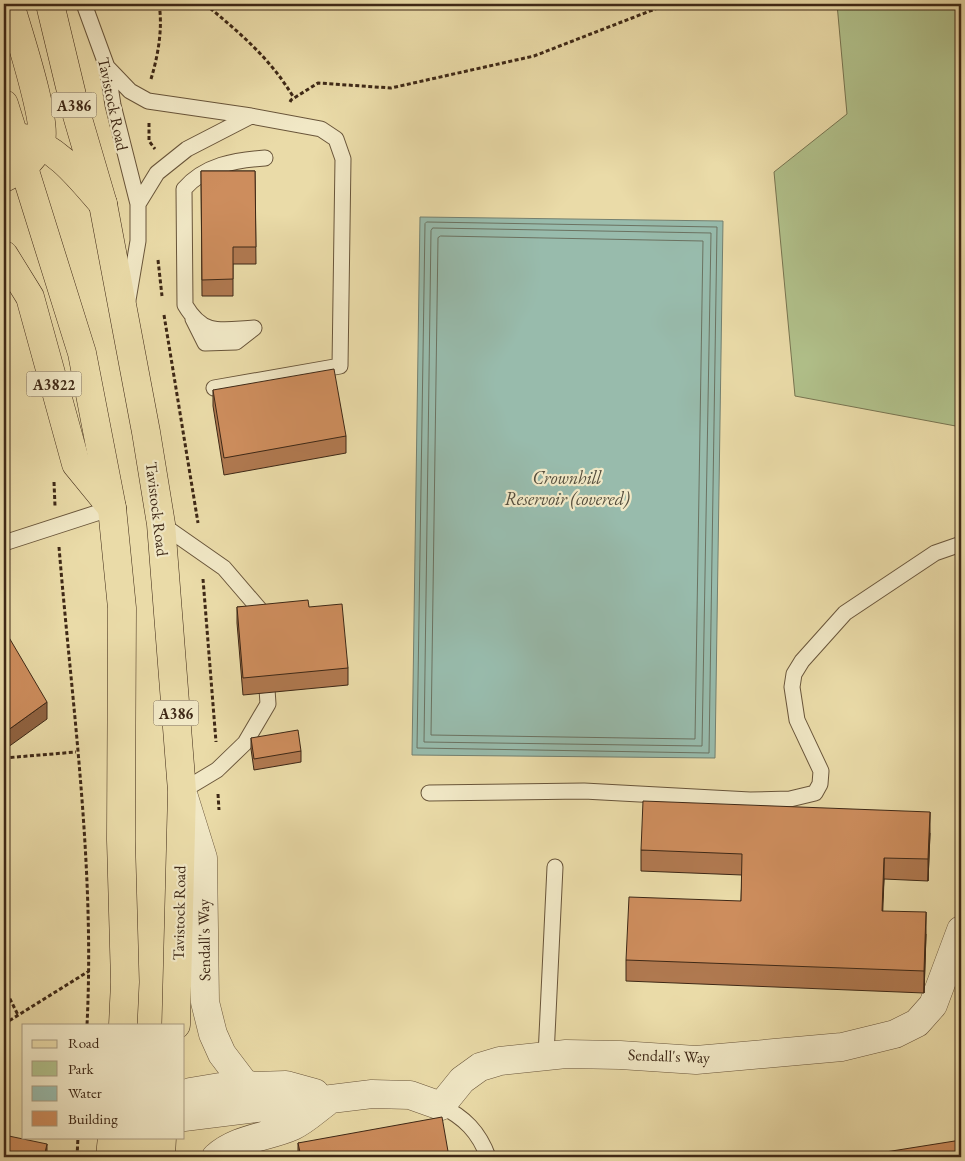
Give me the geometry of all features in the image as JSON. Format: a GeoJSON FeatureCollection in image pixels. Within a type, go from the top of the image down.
{"type":"FeatureCollection","features":[{"type":"Feature","properties":{"kind":"main road"},"geometry":{"type":"LineString","coordinates":[[10,4],[41,115],[41,144],[14,172]]}},
{"type":"Feature","properties":{"kind":"main road","name":"Tavistock Road"},"geometry":{"type":"LineString","coordinates":[[50,4],[76,112],[103,204],[146,432],[161,524],[182,791],[176,1024]]}},
{"type":"Feature","properties":{"kind":"main road"},"geometry":{"type":"LineString","coordinates":[[4,104],[14,172],[82,353],[112,508],[122,608],[121,840],[125,982],[123,1024]]}},
{"type":"Feature","properties":{"kind":"main road"},"geometry":{"type":"LineString","coordinates":[[9,136],[41,144],[64,162],[103,204]]}},
{"type":"Feature","properties":{"kind":"main road","name":"A3822"},"geometry":{"type":"LineString","coordinates":[[4,255],[30,297],[76,464],[112,508]]}},
{"type":"Feature","properties":{"kind":"main road"},"geometry":{"type":"LineString","coordinates":[[110,1157],[112,1138]]}},
{"type":"Feature","properties":{"kind":"main road"},"geometry":{"type":"LineString","coordinates":[[132,1157],[134,1146],[140,1138]]}},
{"type":"Feature","properties":{"kind":"main road"},"geometry":{"type":"LineString","coordinates":[[160,1157],[162,1138]]}},
{"type":"Feature","properties":{"kind":"street","name":"Sendall's Way"},"geometry":{"type":"LineString","coordinates":[[182,791],[203,858],[205,1002],[213,1034],[222,1054],[244,1082]]}},
{"type":"Feature","properties":{"kind":"street","name":"Sendall's Way"},"geometry":{"type":"LineString","coordinates":[[441,1106],[462,1080],[480,1067],[500,1061],[546,1056],[620,1054],[696,1060],[842,1047],[895,1034],[917,1023],[933,1005],[961,930]]}},
{"type":"Feature","properties":{"kind":"street"},"geometry":{"type":"LineString","coordinates":[[185,1097],[190,1092],[244,1082],[253,1086],[286,1085],[332,1098]]}},
{"type":"Feature","properties":{"kind":"street"},"geometry":{"type":"LineString","coordinates":[[185,1117],[372,1094],[410,1094],[441,1106]]}},
{"type":"Feature","properties":{"kind":"street"},"geometry":{"type":"LineString","coordinates":[[216,1157],[251,1139],[294,1126],[332,1098]]}},
{"type":"Feature","properties":{"kind":"lane","name":"Tavistock Road"},"geometry":{"type":"LineString","coordinates":[[84,4],[107,67],[113,105],[138,204],[138,241],[125,323]]}},
{"type":"Feature","properties":{"kind":"lane"},"geometry":{"type":"LineString","coordinates":[[107,67],[130,91],[148,101],[251,116],[321,129],[336,139],[343,159],[340,366],[214,388]]}},
{"type":"Feature","properties":{"kind":"lane"},"geometry":{"type":"LineString","coordinates":[[138,204],[157,173],[166,164],[187,149],[251,116]]}},
{"type":"Feature","properties":{"kind":"lane"},"geometry":{"type":"LineString","coordinates":[[254,328],[212,331],[193,317],[186,305],[184,189],[195,176],[234,160],[265,158]]}},
{"type":"Feature","properties":{"kind":"lane"},"geometry":{"type":"LineString","coordinates":[[4,543],[112,508]]}},
{"type":"Feature","properties":{"kind":"lane"},"geometry":{"type":"LineString","coordinates":[[161,524],[224,568],[261,611],[263,639]]}},
{"type":"Feature","properties":{"kind":"lane"},"geometry":{"type":"LineString","coordinates":[[430,793],[584,791],[760,800],[790,799],[814,793],[820,784],[821,772],[797,720],[792,687],[794,674],[802,661],[846,613],[935,553],[961,544]]}},
{"type":"Feature","properties":{"kind":"lane"},"geometry":{"type":"LineString","coordinates":[[182,791],[217,770],[245,743],[268,704],[264,657]]}},
{"type":"Feature","properties":{"kind":"lane"},"geometry":{"type":"LineString","coordinates":[[546,1056],[555,867]]}},
{"type":"Feature","properties":{"kind":"lane"},"geometry":{"type":"LineString","coordinates":[[441,1106],[455,1113],[472,1126],[484,1145],[488,1157]]}},
{"type":"Feature","properties":{"kind":"path"},"geometry":{"type":"LineString","coordinates":[[159,4],[157,59],[148,101],[149,141],[166,164]]}},
{"type":"Feature","properties":{"kind":"path"},"geometry":{"type":"LineString","coordinates":[[205,4],[242,34],[279,72],[294,98]]}},
{"type":"Feature","properties":{"kind":"path"},"geometry":{"type":"LineString","coordinates":[[289,123],[291,100],[318,83],[391,88],[534,56],[668,4]]}},
{"type":"Feature","properties":{"kind":"path"},"geometry":{"type":"LineString","coordinates":[[157,256],[162,302]]}},
{"type":"Feature","properties":{"kind":"path"},"geometry":{"type":"LineString","coordinates":[[164,312],[198,518],[212,671],[219,818]]}},
{"type":"Feature","properties":{"kind":"path"},"geometry":{"type":"LineString","coordinates":[[53,479],[86,852],[90,970],[87,1024]]}},
{"type":"Feature","properties":{"kind":"path"},"geometry":{"type":"LineString","coordinates":[[4,758],[76,752]]}},
{"type":"Feature","properties":{"kind":"path"},"geometry":{"type":"LineString","coordinates":[[4,1024],[90,970]]}},
{"type":"Feature","properties":{"kind":"path"},"geometry":{"type":"LineString","coordinates":[[4,987],[18,1015]]}},
{"type":"Feature","properties":{"kind":"path"},"geometry":{"type":"LineString","coordinates":[[77,1157],[78,1138]]}},
{"type":"Feature","properties":{"kind":"green space"},"geometry":{"type":"Polygon","coordinates":[[[837,4],[961,4],[961,427],[795,396],[774,172],[847,114],[837,4]]]}},
{"type":"Feature","properties":{"kind":"water","name":"Crownhill Reservoir (covered)"},"geometry":{"type":"Polygon","coordinates":[[[420,217],[723,221],[715,758],[412,755],[420,217]]]}},
{"type":"Feature","properties":{"kind":"building"},"geometry":{"type":"Polygon","coordinates":[[[201,171],[255,171],[256,247],[233,247],[233,279],[202,280],[201,171]]]}},
{"type":"Feature","properties":{"kind":"building"},"geometry":{"type":"Polygon","coordinates":[[[334,369],[346,436],[224,458],[213,390],[334,369]]]}},
{"type":"Feature","properties":{"kind":"building"},"geometry":{"type":"Polygon","coordinates":[[[308,600],[309,607],[342,604],[348,668],[243,678],[237,607],[308,600]]]}},
{"type":"Feature","properties":{"kind":"building"},"geometry":{"type":"Polygon","coordinates":[[[4,629],[47,702],[4,733],[4,629]]]}},
{"type":"Feature","properties":{"kind":"building"},"geometry":{"type":"Polygon","coordinates":[[[298,730],[301,751],[254,759],[251,738],[298,730]]]}},
{"type":"Feature","properties":{"kind":"building"},"geometry":{"type":"Polygon","coordinates":[[[643,801],[930,812],[928,859],[884,858],[882,911],[926,912],[924,971],[626,960],[629,897],[741,901],[742,854],[641,850],[643,801]]]}},
{"type":"Feature","properties":{"kind":"building"},"geometry":{"type":"Polygon","coordinates":[[[442,1117],[449,1157],[301,1157],[298,1143],[442,1117]]]}},
{"type":"Feature","properties":{"kind":"building"},"geometry":{"type":"Polygon","coordinates":[[[4,1135],[47,1144],[44,1157],[4,1157],[4,1135]]]}},
{"type":"Feature","properties":{"kind":"building"},"geometry":{"type":"Polygon","coordinates":[[[961,1140],[961,1157],[854,1157],[961,1140]]]}}]}
